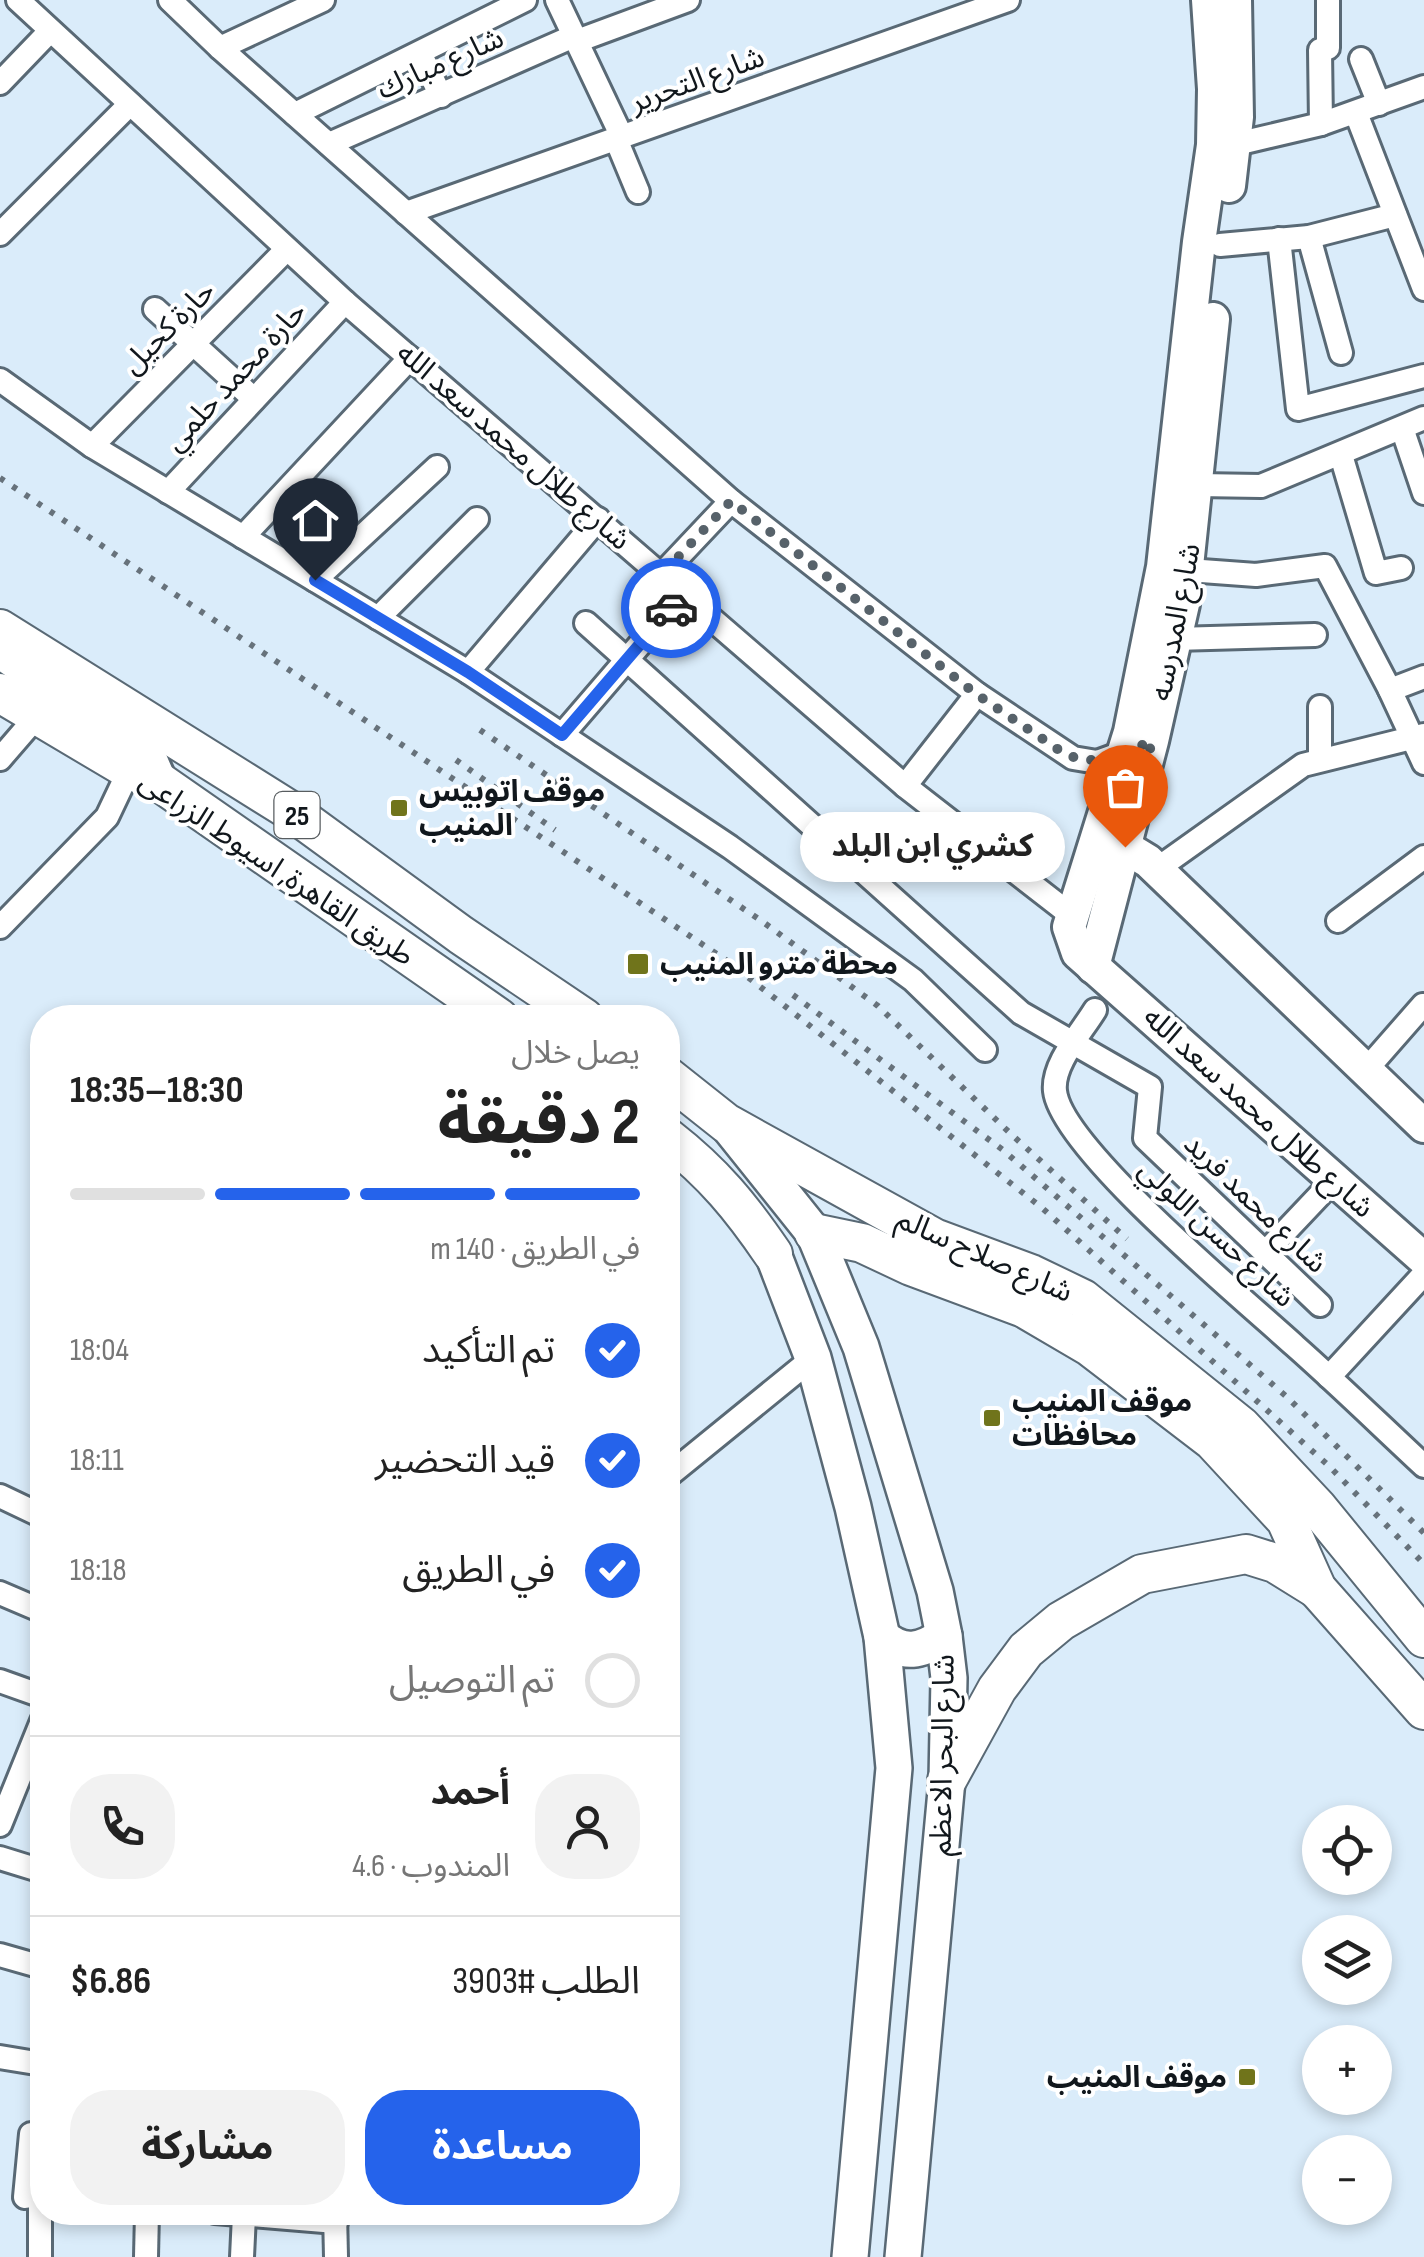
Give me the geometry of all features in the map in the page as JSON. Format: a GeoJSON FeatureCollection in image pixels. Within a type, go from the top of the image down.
{"type":"FeatureCollection","features":[{"type":"Feature","properties":{"kind":"highway","name":"طريق القاهرة, اسيوط الزراعى"},"geometry":{"type":"LineString","coordinates":[[0,629],[291,811],[565,1005]]}},
{"type":"Feature","properties":{"kind":"highway","name":"طريق القاهرة, اسيوط الزراعى"},"geometry":{"type":"LineString","coordinates":[[0,693],[143,767],[481,1005]]}},
{"type":"Feature","properties":{"kind":"highway"},"geometry":{"type":"LineString","coordinates":[[680,1087],[726,1123]]}},
{"type":"Feature","properties":{"kind":"highway","name":"شارع صلاح سالم"},"geometry":{"type":"LineString","coordinates":[[726,1123],[934,1238],[1030,1274],[1083,1299],[1240,1426],[1317,1507],[1424,1638]]}},
{"type":"Feature","properties":{"kind":"highway"},"geometry":{"type":"LineString","coordinates":[[680,1147],[732,1196],[773,1254]]}},
{"type":"Feature","properties":{"kind":"highway","name":"شارع صلاح سالم"},"geometry":{"type":"LineString","coordinates":[[814,1232],[862,1243],[911,1266],[1024,1308],[1089,1346],[1213,1441],[1292,1529],[1328,1602],[1424,1710]]}},
{"type":"Feature","properties":{"kind":"highway"},"geometry":{"type":"LineString","coordinates":[[947,1780],[998,1689],[1026,1650],[1061,1621],[1142,1574],[1246,1554],[1275,1563],[1328,1602],[1375,1580]]}},
{"type":"Feature","properties":{"kind":"main road","name":"شارع المدرسه"},"geometry":{"type":"LineString","coordinates":[[1092,967],[1125,847],[1163,567],[1198,242],[1224,145],[1214,89],[1208,0]]}},
{"type":"Feature","properties":{"kind":"main road","name":"شارع المدرسه"},"geometry":{"type":"LineString","coordinates":[[1070,915],[1138,747],[1175,639],[1188,570],[1220,245],[1236,0]]}},
{"type":"Feature","properties":{"kind":"main road"},"geometry":{"type":"LineString","coordinates":[[0,652],[97,716],[143,767]]}},
{"type":"Feature","properties":{"kind":"main road"},"geometry":{"type":"LineString","coordinates":[[1125,847],[1157,868],[1424,1126]]}},
{"type":"Feature","properties":{"kind":"main road"},"geometry":{"type":"LineString","coordinates":[[1070,915],[1071,940],[1092,967]]}},
{"type":"Feature","properties":{"kind":"main road","name":"شارع طلال محمد سعد الله"},"geometry":{"type":"LineString","coordinates":[[1092,967],[1424,1259]]}},
{"type":"Feature","properties":{"kind":"main road","name":"شارع البحر الاعظم"},"geometry":{"type":"LineString","coordinates":[[726,1123],[814,1232],[861,1347],[935,1592],[944,1636],[948,1678],[947,1780],[904,2257]]}},
{"type":"Feature","properties":{"kind":"main road","name":"شارع البحر الاعظم"},"geometry":{"type":"LineString","coordinates":[[773,1254],[812,1358],[853,1507],[882,1637],[892,1736],[894,1768],[843,2255]]}},
{"type":"Feature","properties":{"kind":"main road"},"geometry":{"type":"LineString","coordinates":[[882,1637],[895,1648],[910,1651],[944,1636]]}},
{"type":"Feature","properties":{"kind":"main road"},"geometry":{"type":"LineString","coordinates":[[892,1736],[918,1726],[932,1725],[947,1732]]}},
{"type":"Feature","properties":{"kind":"street","name":"شارع طلال محمد سعد الله"},"geometry":{"type":"LineString","coordinates":[[18,0],[345,302],[905,786],[1070,915]]}},
{"type":"Feature","properties":{"kind":"street"},"geometry":{"type":"LineString","coordinates":[[170,0],[731,501],[976,694],[1073,758],[1097,762],[1138,747]]}},
{"type":"Feature","properties":{"kind":"street"},"geometry":{"type":"LineString","coordinates":[[220,48],[323,0]]}},
{"type":"Feature","properties":{"kind":"street"},"geometry":{"type":"LineString","coordinates":[[294,114],[526,0]]}},
{"type":"Feature","properties":{"kind":"street"},"geometry":{"type":"LineString","coordinates":[[557,0],[619,138],[638,192]]}},
{"type":"Feature","properties":{"kind":"street","name":"شارع مبارك"},"geometry":{"type":"LineString","coordinates":[[329,144],[576,38],[688,0]]}},
{"type":"Feature","properties":{"kind":"street","name":"شارع التحرير"},"geometry":{"type":"LineString","coordinates":[[406,213],[1008,0]]}},
{"type":"Feature","properties":{"kind":"street"},"geometry":{"type":"LineString","coordinates":[[1321,124],[1320,50],[1328,48],[1328,0]]}},
{"type":"Feature","properties":{"kind":"street"},"geometry":{"type":"LineString","coordinates":[[0,83],[50,31]]}},
{"type":"Feature","properties":{"kind":"street"},"geometry":{"type":"LineString","coordinates":[[420,53],[441,96]]}},
{"type":"Feature","properties":{"kind":"street"},"geometry":{"type":"LineString","coordinates":[[1360,59],[1379,104]]}},
{"type":"Feature","properties":{"kind":"street"},"geometry":{"type":"LineString","coordinates":[[1224,145],[1321,124],[1424,87]]}},
{"type":"Feature","properties":{"kind":"street"},"geometry":{"type":"LineString","coordinates":[[0,234],[130,104]]}},
{"type":"Feature","properties":{"kind":"street"},"geometry":{"type":"LineString","coordinates":[[1356,113],[1407,223],[1424,289]]}},
{"type":"Feature","properties":{"kind":"street"},"geometry":{"type":"LineString","coordinates":[[1220,245],[1407,223]]}},
{"type":"Feature","properties":{"kind":"street"},"geometry":{"type":"LineString","coordinates":[[1309,237],[1342,353]]}},
{"type":"Feature","properties":{"kind":"street"},"geometry":{"type":"LineString","coordinates":[[1279,240],[1298,409],[1422,383]]}},
{"type":"Feature","properties":{"kind":"street","name":"حارة كحيل"},"geometry":{"type":"LineString","coordinates":[[92,446],[286,250]]}},
{"type":"Feature","properties":{"kind":"street","name":"حارة محمد حلمي"},"geometry":{"type":"LineString","coordinates":[[168,492],[345,302]]}},
{"type":"Feature","properties":{"kind":"street"},"geometry":{"type":"LineString","coordinates":[[156,309],[254,399]]}},
{"type":"Feature","properties":{"kind":"street"},"geometry":{"type":"LineString","coordinates":[[243,537],[410,358]]}},
{"type":"Feature","properties":{"kind":"street"},"geometry":{"type":"LineString","coordinates":[[0,380],[92,446],[468,672],[730,847],[898,969],[985,1050]]}},
{"type":"Feature","properties":{"kind":"street"},"geometry":{"type":"LineString","coordinates":[[1198,485],[1261,486],[1424,418]]}},
{"type":"Feature","properties":{"kind":"street"},"geometry":{"type":"LineString","coordinates":[[1402,428],[1424,493]]}},
{"type":"Feature","properties":{"kind":"street"},"geometry":{"type":"LineString","coordinates":[[1341,455],[1376,574],[1401,568]]}},
{"type":"Feature","properties":{"kind":"street"},"geometry":{"type":"LineString","coordinates":[[315,580],[437,468]]}},
{"type":"Feature","properties":{"kind":"street"},"geometry":{"type":"LineString","coordinates":[[1261,486],[1267,510]]}},
{"type":"Feature","properties":{"kind":"street"},"geometry":{"type":"LineString","coordinates":[[663,573],[731,501]]}},
{"type":"Feature","properties":{"kind":"street"},"geometry":{"type":"LineString","coordinates":[[378,618],[476,519]]}},
{"type":"Feature","properties":{"kind":"street"},"geometry":{"type":"LineString","coordinates":[[468,672],[598,519]]}},
{"type":"Feature","properties":{"kind":"street"},"geometry":{"type":"LineString","coordinates":[[1188,570],[1256,574],[1325,566],[1418,737],[1424,764]]}},
{"type":"Feature","properties":{"kind":"street"},"geometry":{"type":"LineString","coordinates":[[562,735],[684,592]]}},
{"type":"Feature","properties":{"kind":"street"},"geometry":{"type":"LineString","coordinates":[[586,623],[1021,1012],[1074,1046]]}},
{"type":"Feature","properties":{"kind":"street"},"geometry":{"type":"LineString","coordinates":[[1175,639],[1315,635]]}},
{"type":"Feature","properties":{"kind":"street"},"geometry":{"type":"LineString","coordinates":[[1390,690],[1424,677]]}},
{"type":"Feature","properties":{"kind":"street"},"geometry":{"type":"LineString","coordinates":[[905,786],[976,694]]}},
{"type":"Feature","properties":{"kind":"street"},"geometry":{"type":"LineString","coordinates":[[1320,707],[1320,758]]}},
{"type":"Feature","properties":{"kind":"street"},"geometry":{"type":"LineString","coordinates":[[0,759],[38,715]]}},
{"type":"Feature","properties":{"kind":"street"},"geometry":{"type":"LineString","coordinates":[[1157,868],[1303,765],[1418,737]]}},
{"type":"Feature","properties":{"kind":"street"},"geometry":{"type":"LineString","coordinates":[[0,927],[107,816],[143,767]]}},
{"type":"Feature","properties":{"kind":"street"},"geometry":{"type":"LineString","coordinates":[[1338,921],[1424,857]]}},
{"type":"Feature","properties":{"kind":"street"},"geometry":{"type":"LineString","coordinates":[[1366,1070],[1424,1005]]}},
{"type":"Feature","properties":{"kind":"street","name":"شارع حسن اللولي"},"geometry":{"type":"LineString","coordinates":[[1094,1010],[1056,1073],[1058,1105],[1075,1129],[1121,1188],[1424,1466]]}},
{"type":"Feature","properties":{"kind":"street","name":"شارع محمد فريد"},"geometry":{"type":"LineString","coordinates":[[1074,1046],[1150,1088],[1145,1138],[1320,1305]]}},
{"type":"Feature","properties":{"kind":"street"},"geometry":{"type":"LineString","coordinates":[[1265,1253],[1334,1180]]}},
{"type":"Feature","properties":{"kind":"street"},"geometry":{"type":"LineString","coordinates":[[1329,1377],[1424,1274]]}},
{"type":"Feature","properties":{"kind":"street"},"geometry":{"type":"LineString","coordinates":[[680,1466],[812,1358]]}},
{"type":"Feature","properties":{"kind":"street"},"geometry":{"type":"LineString","coordinates":[[0,1496],[30,1510]]}},
{"type":"Feature","properties":{"kind":"street"},"geometry":{"type":"LineString","coordinates":[[0,1592],[30,1606]]}},
{"type":"Feature","properties":{"kind":"street"},"geometry":{"type":"LineString","coordinates":[[0,1681],[30,1692]]}},
{"type":"Feature","properties":{"kind":"street"},"geometry":{"type":"LineString","coordinates":[[0,1825],[9,1776],[30,1740]]}},
{"type":"Feature","properties":{"kind":"street"},"geometry":{"type":"LineString","coordinates":[[0,1858],[30,1867]]}},
{"type":"Feature","properties":{"kind":"street"},"geometry":{"type":"LineString","coordinates":[[0,1954],[30,1963]]}},
{"type":"Feature","properties":{"kind":"street"},"geometry":{"type":"LineString","coordinates":[[0,2056],[30,2062]]}},
{"type":"Feature","properties":{"kind":"street"},"geometry":{"type":"LineString","coordinates":[[0,2194],[30,2197]]}},
{"type":"Feature","properties":{"kind":"street"},"geometry":{"type":"LineString","coordinates":[[38,2225],[40,2257]]}},
{"type":"Feature","properties":{"kind":"street"},"geometry":{"type":"LineString","coordinates":[[146,2257],[147,2225]]}},
{"type":"Feature","properties":{"kind":"street"},"geometry":{"type":"LineString","coordinates":[[242,2257],[244,2225]]}},
{"type":"Feature","properties":{"kind":"street"},"geometry":{"type":"LineString","coordinates":[[336,2225],[336,2257]]}},
{"type":"Feature","properties":{"kind":"railway"},"geometry":{"type":"LineString","coordinates":[[0,478],[726,960],[1041,1207],[1329,1466],[1424,1564]]}},
{"type":"Feature","properties":{"kind":"railway"},"geometry":{"type":"LineString","coordinates":[[480,730],[763,922],[878,1006],[1127,1239]]}},
{"type":"Feature","properties":{"kind":"railway"},"geometry":{"type":"LineString","coordinates":[[456,760],[555,830]]}},
{"type":"Feature","properties":{"kind":"railway"},"geometry":{"type":"LineString","coordinates":[[793,995],[1003,1150],[1287,1397],[1424,1533]]}},
{"type":"Feature","properties":{"kind":"way so far"},"geometry":{"type":"LineString","coordinates":[[671,608],[684,592],[663,573],[731,501],[976,694],[1062,752],[1097,762],[1152,741],[1125,847]]}},
{"type":"Feature","properties":{"kind":"place","name":"موقف اتوبيس المنيب"},"geometry":{"type":"Point","coordinates":[399,808]}},
{"type":"Feature","properties":{"kind":"place","name":"كشري ابن البلد"},"geometry":{"type":"Point","coordinates":[1125,847]}},
{"type":"Feature","properties":{"kind":"place","name":"محطة مترو المنيب"},"geometry":{"type":"Point","coordinates":[638,964]}},
{"type":"Feature","properties":{"kind":"place","name":"موقف المنيب محافظات"},"geometry":{"type":"Point","coordinates":[992,1418]}},
{"type":"Feature","properties":{"kind":"place","name":"موقف المنيب"},"geometry":{"type":"Point","coordinates":[1247,2077]}},
{"type":"Feature","properties":{"kind":"route"},"geometry":{"type":"LineString","coordinates":[[315,580],[468,672],[562,735],[671,608]]}}]}
